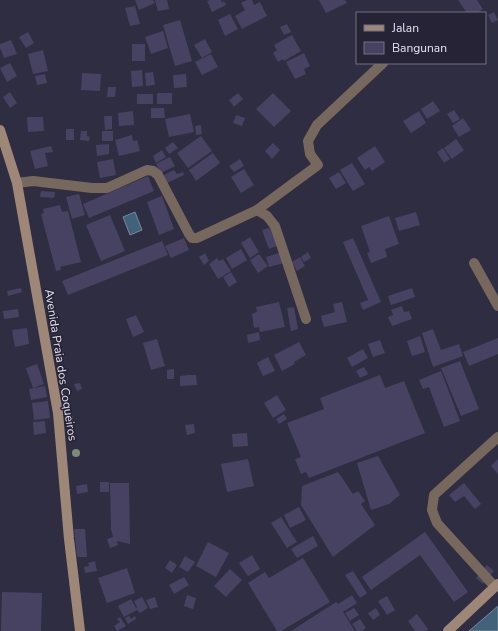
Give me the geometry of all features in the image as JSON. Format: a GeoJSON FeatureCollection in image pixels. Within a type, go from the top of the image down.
{"type":"FeatureCollection","features":[{"type":"Feature","properties":{"kind":"street"},"geometry":{"type":"LineString","coordinates":[[17,183],[33,181],[92,188],[107,188],[147,170],[153,171],[158,175],[189,234],[192,238],[197,238],[257,210],[318,165],[310,154],[308,142],[318,125],[382,64]]}},
{"type":"Feature","properties":{"kind":"street","name":"Avenida Praia dos Coqueiros"},"geometry":{"type":"LineString","coordinates":[[0,130],[17,183],[58,413],[69,539],[80,631]]}},
{"type":"Feature","properties":{"kind":"street"},"geometry":{"type":"LineString","coordinates":[[257,210],[267,216],[275,226],[306,320]]}},
{"type":"Feature","properties":{"kind":"street"},"geometry":{"type":"LineString","coordinates":[[474,263],[498,306]]}},
{"type":"Feature","properties":{"kind":"street"},"geometry":{"type":"LineString","coordinates":[[448,631],[496,586],[437,523],[432,510],[434,495],[498,437]]}},
{"type":"Feature","properties":{"kind":"water"},"geometry":{"type":"Polygon","coordinates":[[[135,212],[142,230],[130,235],[123,217],[135,212]]]}},
{"type":"Feature","properties":{"kind":"water"},"geometry":{"type":"Polygon","coordinates":[[[498,606],[498,631],[469,631],[498,606]]]}},
{"type":"Feature","properties":{"kind":"building"},"geometry":{"type":"Polygon","coordinates":[[[135,0],[153,0],[155,3],[139,10],[135,0]]]}},
{"type":"Feature","properties":{"kind":"building"},"geometry":{"type":"Polygon","coordinates":[[[155,0],[167,0],[169,9],[158,11],[155,0]]]}},
{"type":"Feature","properties":{"kind":"building"},"geometry":{"type":"Polygon","coordinates":[[[221,0],[222,3],[224,1],[226,5],[212,12],[207,1],[221,0]]]}},
{"type":"Feature","properties":{"kind":"building"},"geometry":{"type":"Polygon","coordinates":[[[247,0],[252,0],[254,5],[260,2],[267,16],[242,29],[235,16],[245,10],[241,3],[247,0]]]}},
{"type":"Feature","properties":{"kind":"building"},"geometry":{"type":"Polygon","coordinates":[[[319,0],[345,0],[347,3],[326,13],[319,0]]]}},
{"type":"Feature","properties":{"kind":"building"},"geometry":{"type":"Polygon","coordinates":[[[458,0],[477,0],[483,9],[478,12],[466,12],[458,0]]]}},
{"type":"Feature","properties":{"kind":"building"},"geometry":{"type":"Polygon","coordinates":[[[135,6],[140,24],[130,26],[125,8],[135,6]]]}},
{"type":"Feature","properties":{"kind":"building"},"geometry":{"type":"Polygon","coordinates":[[[494,12],[498,20],[492,23],[488,15],[494,12]]]}},
{"type":"Feature","properties":{"kind":"building"},"geometry":{"type":"Polygon","coordinates":[[[230,14],[238,29],[225,36],[218,20],[230,14]]]}},
{"type":"Feature","properties":{"kind":"building"},"geometry":{"type":"Polygon","coordinates":[[[180,20],[192,61],[175,66],[163,25],[180,20]]]}},
{"type":"Feature","properties":{"kind":"building"},"geometry":{"type":"Polygon","coordinates":[[[287,24],[291,32],[284,35],[280,27],[287,24]]]}},
{"type":"Feature","properties":{"kind":"building"},"geometry":{"type":"Polygon","coordinates":[[[163,31],[168,48],[151,54],[145,37],[163,31]]]}},
{"type":"Feature","properties":{"kind":"building"},"geometry":{"type":"Polygon","coordinates":[[[28,32],[34,43],[26,48],[19,37],[28,32]]]}},
{"type":"Feature","properties":{"kind":"building"},"geometry":{"type":"Polygon","coordinates":[[[292,35],[301,51],[284,61],[283,59],[278,62],[273,53],[277,50],[274,45],[292,35]]]}},
{"type":"Feature","properties":{"kind":"building"},"geometry":{"type":"Polygon","coordinates":[[[205,39],[212,52],[202,58],[194,45],[205,39]]]}},
{"type":"Feature","properties":{"kind":"building"},"geometry":{"type":"Polygon","coordinates":[[[11,40],[17,54],[4,58],[0,44],[11,40]]]}},
{"type":"Feature","properties":{"kind":"building"},"geometry":{"type":"Polygon","coordinates":[[[132,44],[145,44],[145,61],[132,61],[132,44]]]}},
{"type":"Feature","properties":{"kind":"building"},"geometry":{"type":"Polygon","coordinates":[[[43,50],[48,71],[33,74],[28,54],[43,50]]]}},
{"type":"Feature","properties":{"kind":"building"},"geometry":{"type":"Polygon","coordinates":[[[304,53],[310,66],[304,69],[306,74],[295,79],[286,62],[304,53]]]}},
{"type":"Feature","properties":{"kind":"building"},"geometry":{"type":"Polygon","coordinates":[[[211,54],[218,67],[202,75],[195,62],[211,54]]]}},
{"type":"Feature","properties":{"kind":"building"},"geometry":{"type":"Polygon","coordinates":[[[10,63],[17,76],[7,82],[0,68],[10,63]]]}},
{"type":"Feature","properties":{"kind":"building"},"geometry":{"type":"Polygon","coordinates":[[[142,70],[143,86],[132,87],[131,71],[142,70]]]}},
{"type":"Feature","properties":{"kind":"building"},"geometry":{"type":"Polygon","coordinates":[[[153,72],[155,85],[146,86],[145,73],[153,72]]]}},
{"type":"Feature","properties":{"kind":"building"},"geometry":{"type":"Polygon","coordinates":[[[82,73],[101,74],[100,91],[81,90],[82,73]]]}},
{"type":"Feature","properties":{"kind":"building"},"geometry":{"type":"Polygon","coordinates":[[[45,74],[47,83],[37,85],[35,76],[45,74]]]}},
{"type":"Feature","properties":{"kind":"building"},"geometry":{"type":"Polygon","coordinates":[[[186,74],[187,87],[174,88],[173,75],[186,74]]]}},
{"type":"Feature","properties":{"kind":"building"},"geometry":{"type":"Polygon","coordinates":[[[108,87],[116,87],[115,97],[107,97],[108,87]]]}},
{"type":"Feature","properties":{"kind":"building"},"geometry":{"type":"Polygon","coordinates":[[[10,92],[17,103],[10,108],[3,97],[10,92]]]}},
{"type":"Feature","properties":{"kind":"building"},"geometry":{"type":"Polygon","coordinates":[[[157,93],[172,93],[172,104],[157,104],[157,93]]]}},
{"type":"Feature","properties":{"kind":"building"},"geometry":{"type":"Polygon","coordinates":[[[238,93],[243,99],[234,107],[229,100],[238,93]]]}},
{"type":"Feature","properties":{"kind":"building"},"geometry":{"type":"Polygon","coordinates":[[[273,93],[291,111],[274,127],[256,109],[273,93]]]}},
{"type":"Feature","properties":{"kind":"building"},"geometry":{"type":"Polygon","coordinates":[[[137,94],[153,94],[153,104],[137,104],[137,94]]]}},
{"type":"Feature","properties":{"kind":"building"},"geometry":{"type":"Polygon","coordinates":[[[433,101],[440,111],[427,119],[421,109],[433,101]]]}},
{"type":"Feature","properties":{"kind":"building"},"geometry":{"type":"Polygon","coordinates":[[[151,108],[164,108],[165,118],[151,118],[151,108]]]}},
{"type":"Feature","properties":{"kind":"building"},"geometry":{"type":"Polygon","coordinates":[[[454,110],[460,119],[453,123],[447,114],[454,110]]]}},
{"type":"Feature","properties":{"kind":"building"},"geometry":{"type":"Polygon","coordinates":[[[133,111],[134,125],[119,126],[118,113],[133,111]]]}},
{"type":"Feature","properties":{"kind":"building"},"geometry":{"type":"Polygon","coordinates":[[[419,111],[426,123],[411,133],[403,121],[419,111]]]}},
{"type":"Feature","properties":{"kind":"building"},"geometry":{"type":"Polygon","coordinates":[[[190,114],[194,132],[169,137],[165,119],[190,114]]]}},
{"type":"Feature","properties":{"kind":"building"},"geometry":{"type":"Polygon","coordinates":[[[236,115],[245,118],[242,126],[233,123],[236,115]]]}},
{"type":"Feature","properties":{"kind":"building"},"geometry":{"type":"Polygon","coordinates":[[[104,116],[112,116],[112,129],[105,130],[104,116]]]}},
{"type":"Feature","properties":{"kind":"building"},"geometry":{"type":"Polygon","coordinates":[[[27,117],[43,117],[44,131],[28,132],[27,117]]]}},
{"type":"Feature","properties":{"kind":"building"},"geometry":{"type":"Polygon","coordinates":[[[463,118],[471,130],[459,137],[452,126],[463,118]]]}},
{"type":"Feature","properties":{"kind":"building"},"geometry":{"type":"Polygon","coordinates":[[[201,125],[202,134],[196,135],[195,126],[201,125]]]}},
{"type":"Feature","properties":{"kind":"building"},"geometry":{"type":"Polygon","coordinates":[[[66,129],[74,129],[74,140],[66,140],[66,129]]]}},
{"type":"Feature","properties":{"kind":"building"},"geometry":{"type":"Polygon","coordinates":[[[81,131],[87,131],[87,136],[90,137],[89,141],[80,140],[81,131]]]}},
{"type":"Feature","properties":{"kind":"building"},"geometry":{"type":"Polygon","coordinates":[[[102,131],[113,131],[113,141],[102,141],[102,131]]]}},
{"type":"Feature","properties":{"kind":"building"},"geometry":{"type":"Polygon","coordinates":[[[132,135],[133,141],[137,140],[140,151],[119,156],[115,140],[132,135]]]}},
{"type":"Feature","properties":{"kind":"building"},"geometry":{"type":"Polygon","coordinates":[[[201,136],[212,151],[188,168],[177,153],[201,136]]]}},
{"type":"Feature","properties":{"kind":"building"},"geometry":{"type":"Polygon","coordinates":[[[456,139],[464,150],[452,159],[444,148],[456,139]]]}},
{"type":"Feature","properties":{"kind":"building"},"geometry":{"type":"Polygon","coordinates":[[[173,142],[178,148],[169,154],[165,148],[173,142]]]}},
{"type":"Feature","properties":{"kind":"building"},"geometry":{"type":"Polygon","coordinates":[[[273,143],[280,150],[272,159],[265,151],[273,143]]]}},
{"type":"Feature","properties":{"kind":"building"},"geometry":{"type":"Polygon","coordinates":[[[109,144],[109,154],[97,156],[96,145],[109,144]]]}},
{"type":"Feature","properties":{"kind":"building"},"geometry":{"type":"Polygon","coordinates":[[[51,146],[53,152],[45,153],[48,166],[35,169],[30,151],[51,146]]]}},
{"type":"Feature","properties":{"kind":"building"},"geometry":{"type":"Polygon","coordinates":[[[375,146],[385,162],[372,171],[369,167],[365,170],[357,158],[375,146]]]}},
{"type":"Feature","properties":{"kind":"building"},"geometry":{"type":"Polygon","coordinates":[[[443,148],[450,159],[444,163],[437,152],[443,148]]]}},
{"type":"Feature","properties":{"kind":"building"},"geometry":{"type":"Polygon","coordinates":[[[162,150],[166,157],[156,163],[153,156],[162,150]]]}},
{"type":"Feature","properties":{"kind":"building"},"geometry":{"type":"Polygon","coordinates":[[[213,153],[220,163],[196,181],[189,170],[213,153]]]}},
{"type":"Feature","properties":{"kind":"building"},"geometry":{"type":"Polygon","coordinates":[[[170,157],[175,166],[161,173],[156,164],[170,157]]]}},
{"type":"Feature","properties":{"kind":"building"},"geometry":{"type":"Polygon","coordinates":[[[113,159],[116,175],[100,178],[97,162],[113,159]]]}},
{"type":"Feature","properties":{"kind":"building"},"geometry":{"type":"Polygon","coordinates":[[[240,159],[244,166],[234,172],[229,166],[240,159]]]}},
{"type":"Feature","properties":{"kind":"building"},"geometry":{"type":"Polygon","coordinates":[[[352,163],[365,184],[353,191],[340,170],[352,163]]]}},
{"type":"Feature","properties":{"kind":"building"},"geometry":{"type":"Polygon","coordinates":[[[244,169],[254,185],[241,193],[231,177],[244,169]]]}},
{"type":"Feature","properties":{"kind":"building"},"geometry":{"type":"Polygon","coordinates":[[[174,170],[177,174],[183,172],[184,175],[165,184],[162,176],[174,170]]]}},
{"type":"Feature","properties":{"kind":"building"},"geometry":{"type":"Polygon","coordinates":[[[339,172],[346,183],[336,189],[329,178],[339,172]]]}},
{"type":"Feature","properties":{"kind":"building"},"geometry":{"type":"Polygon","coordinates":[[[148,176],[154,191],[89,218],[83,204],[148,176]]]}},
{"type":"Feature","properties":{"kind":"building"},"geometry":{"type":"Polygon","coordinates":[[[41,191],[55,192],[54,198],[40,197],[41,191]]]}},
{"type":"Feature","properties":{"kind":"building"},"geometry":{"type":"Polygon","coordinates":[[[79,194],[85,215],[72,219],[66,197],[79,194]]]}},
{"type":"Feature","properties":{"kind":"building"},"geometry":{"type":"Polygon","coordinates":[[[162,196],[174,229],[159,235],[147,202],[162,196]]]}},
{"type":"Feature","properties":{"kind":"building"},"geometry":{"type":"Polygon","coordinates":[[[60,205],[62,212],[68,211],[81,262],[60,267],[61,270],[56,271],[41,214],[44,213],[43,209],[60,205]]]}},
{"type":"Feature","properties":{"kind":"building"},"geometry":{"type":"Polygon","coordinates":[[[416,212],[420,225],[399,231],[395,218],[416,212]]]}},
{"type":"Feature","properties":{"kind":"building"},"geometry":{"type":"Polygon","coordinates":[[[110,215],[125,251],[101,261],[86,225],[110,215]]]}},
{"type":"Feature","properties":{"kind":"building"},"geometry":{"type":"Polygon","coordinates":[[[389,216],[399,244],[385,249],[387,257],[371,263],[367,253],[370,252],[361,226],[389,216]]]}},
{"type":"Feature","properties":{"kind":"building"},"geometry":{"type":"Polygon","coordinates":[[[271,227],[277,246],[269,249],[262,230],[271,227]]]}},
{"type":"Feature","properties":{"kind":"building"},"geometry":{"type":"Polygon","coordinates":[[[250,237],[259,252],[250,258],[241,243],[250,237]]]}},
{"type":"Feature","properties":{"kind":"building"},"geometry":{"type":"Polygon","coordinates":[[[184,238],[189,250],[171,258],[165,246],[184,238]]]}},
{"type":"Feature","properties":{"kind":"building"},"geometry":{"type":"Polygon","coordinates":[[[353,238],[381,302],[363,310],[360,303],[368,300],[343,242],[353,238]]]}},
{"type":"Feature","properties":{"kind":"building"},"geometry":{"type":"Polygon","coordinates":[[[162,241],[168,255],[68,295],[62,281],[162,241]]]}},
{"type":"Feature","properties":{"kind":"building"},"geometry":{"type":"Polygon","coordinates":[[[241,249],[247,260],[232,269],[226,258],[241,249]]]}},
{"type":"Feature","properties":{"kind":"building"},"geometry":{"type":"Polygon","coordinates":[[[282,252],[284,263],[269,267],[266,257],[282,252]]]}},
{"type":"Feature","properties":{"kind":"building"},"geometry":{"type":"Polygon","coordinates":[[[308,252],[311,258],[304,262],[301,257],[308,252]]]}},
{"type":"Feature","properties":{"kind":"building"},"geometry":{"type":"Polygon","coordinates":[[[205,253],[209,261],[204,265],[199,257],[205,253]]]}},
{"type":"Feature","properties":{"kind":"building"},"geometry":{"type":"Polygon","coordinates":[[[259,254],[268,266],[258,273],[250,260],[259,254]]]}},
{"type":"Feature","properties":{"kind":"building"},"geometry":{"type":"Polygon","coordinates":[[[300,257],[305,266],[297,271],[292,262],[300,257]]]}},
{"type":"Feature","properties":{"kind":"building"},"geometry":{"type":"Polygon","coordinates":[[[217,258],[219,261],[223,259],[231,271],[218,279],[209,264],[217,258]]]}},
{"type":"Feature","properties":{"kind":"building"},"geometry":{"type":"Polygon","coordinates":[[[231,272],[237,282],[229,287],[223,277],[231,272]]]}},
{"type":"Feature","properties":{"kind":"building"},"geometry":{"type":"Polygon","coordinates":[[[21,288],[22,292],[8,296],[7,291],[21,288]]]}},
{"type":"Feature","properties":{"kind":"building"},"geometry":{"type":"Polygon","coordinates":[[[412,288],[415,297],[391,305],[388,296],[412,288]]]}},
{"type":"Feature","properties":{"kind":"building"},"geometry":{"type":"Polygon","coordinates":[[[279,302],[285,327],[260,332],[259,327],[254,328],[252,314],[257,312],[256,307],[279,302]]]}},
{"type":"Feature","properties":{"kind":"building"},"geometry":{"type":"Polygon","coordinates":[[[342,302],[347,322],[324,327],[321,316],[335,312],[333,304],[342,302]]]}},
{"type":"Feature","properties":{"kind":"building"},"geometry":{"type":"Polygon","coordinates":[[[402,306],[404,312],[409,311],[412,319],[392,326],[388,317],[393,315],[391,310],[402,306]]]}},
{"type":"Feature","properties":{"kind":"building"},"geometry":{"type":"Polygon","coordinates":[[[294,307],[298,329],[291,331],[287,308],[294,307]]]}},
{"type":"Feature","properties":{"kind":"building"},"geometry":{"type":"Polygon","coordinates":[[[18,309],[19,317],[4,319],[3,311],[18,309]]]}},
{"type":"Feature","properties":{"kind":"building"},"geometry":{"type":"Polygon","coordinates":[[[136,315],[144,332],[133,337],[126,319],[136,315]]]}},
{"type":"Feature","properties":{"kind":"building"},"geometry":{"type":"Polygon","coordinates":[[[27,328],[29,344],[15,347],[12,330],[27,328]]]}},
{"type":"Feature","properties":{"kind":"building"},"geometry":{"type":"Polygon","coordinates":[[[433,329],[441,350],[459,344],[463,356],[433,367],[422,333],[433,329]]]}},
{"type":"Feature","properties":{"kind":"building"},"geometry":{"type":"Polygon","coordinates":[[[259,332],[260,340],[248,343],[247,335],[259,332]]]}},
{"type":"Feature","properties":{"kind":"building"},"geometry":{"type":"Polygon","coordinates":[[[420,336],[425,352],[412,356],[407,341],[420,336]]]}},
{"type":"Feature","properties":{"kind":"building"},"geometry":{"type":"Polygon","coordinates":[[[498,338],[498,354],[469,366],[463,352],[498,338]]]}},
{"type":"Feature","properties":{"kind":"building"},"geometry":{"type":"Polygon","coordinates":[[[157,339],[165,366],[151,370],[143,343],[157,339]]]}},
{"type":"Feature","properties":{"kind":"building"},"geometry":{"type":"Polygon","coordinates":[[[380,340],[385,353],[373,357],[368,344],[380,340]]]}},
{"type":"Feature","properties":{"kind":"building"},"geometry":{"type":"Polygon","coordinates":[[[299,342],[306,355],[294,362],[295,364],[282,371],[274,355],[299,342]]]}},
{"type":"Feature","properties":{"kind":"building"},"geometry":{"type":"Polygon","coordinates":[[[363,349],[368,358],[352,367],[347,358],[363,349]]]}},
{"type":"Feature","properties":{"kind":"building"},"geometry":{"type":"Polygon","coordinates":[[[268,357],[275,371],[263,376],[257,363],[268,357]]]}},
{"type":"Feature","properties":{"kind":"building"},"geometry":{"type":"Polygon","coordinates":[[[460,361],[479,409],[461,416],[441,368],[460,361]]]}},
{"type":"Feature","properties":{"kind":"building"},"geometry":{"type":"Polygon","coordinates":[[[37,364],[44,384],[33,388],[26,368],[37,364]]]}},
{"type":"Feature","properties":{"kind":"building"},"geometry":{"type":"Polygon","coordinates":[[[364,367],[368,374],[360,378],[356,371],[364,367]]]}},
{"type":"Feature","properties":{"kind":"building"},"geometry":{"type":"Polygon","coordinates":[[[174,369],[174,379],[167,379],[167,370],[174,369]]]}},
{"type":"Feature","properties":{"kind":"building"},"geometry":{"type":"Polygon","coordinates":[[[441,371],[460,421],[444,427],[429,387],[423,389],[419,380],[441,371]]]}},
{"type":"Feature","properties":{"kind":"building"},"geometry":{"type":"Polygon","coordinates":[[[196,375],[197,385],[180,386],[180,376],[196,375]]]}},
{"type":"Feature","properties":{"kind":"building"},"geometry":{"type":"Polygon","coordinates":[[[380,375],[385,388],[404,381],[425,433],[309,478],[306,472],[301,474],[295,459],[301,457],[287,423],[324,409],[320,398],[380,375]]]}},
{"type":"Feature","properties":{"kind":"building"},"geometry":{"type":"Polygon","coordinates":[[[80,383],[82,389],[77,391],[74,384],[80,383]]]}},
{"type":"Feature","properties":{"kind":"building"},"geometry":{"type":"Polygon","coordinates":[[[45,386],[47,397],[31,400],[29,389],[45,386]]]}},
{"type":"Feature","properties":{"kind":"building"},"geometry":{"type":"Polygon","coordinates":[[[277,395],[286,410],[273,418],[264,403],[277,395]]]}},
{"type":"Feature","properties":{"kind":"building"},"geometry":{"type":"Polygon","coordinates":[[[48,401],[50,418],[34,420],[32,403],[48,401]]]}},
{"type":"Feature","properties":{"kind":"building"},"geometry":{"type":"Polygon","coordinates":[[[284,414],[287,419],[279,424],[276,419],[284,414]]]}},
{"type":"Feature","properties":{"kind":"building"},"geometry":{"type":"Polygon","coordinates":[[[45,421],[46,433],[34,435],[33,422],[45,421]]]}},
{"type":"Feature","properties":{"kind":"building"},"geometry":{"type":"Polygon","coordinates":[[[194,424],[195,433],[187,435],[185,425],[194,424]]]}},
{"type":"Feature","properties":{"kind":"building"},"geometry":{"type":"Polygon","coordinates":[[[247,433],[248,446],[233,447],[232,434],[247,433]]]}},
{"type":"Feature","properties":{"kind":"building"},"geometry":{"type":"Polygon","coordinates":[[[378,456],[400,495],[389,504],[371,510],[357,463],[378,456]]]}},
{"type":"Feature","properties":{"kind":"building"},"geometry":{"type":"Polygon","coordinates":[[[248,459],[254,486],[227,492],[221,464],[248,459]]]}},
{"type":"Feature","properties":{"kind":"building"},"geometry":{"type":"Polygon","coordinates":[[[498,459],[498,474],[491,466],[498,459]]]}},
{"type":"Feature","properties":{"kind":"building"},"geometry":{"type":"Polygon","coordinates":[[[338,472],[353,494],[358,491],[365,501],[361,504],[375,525],[333,557],[301,505],[302,486],[338,472]]]}},
{"type":"Feature","properties":{"kind":"building"},"geometry":{"type":"Polygon","coordinates":[[[100,482],[109,482],[109,492],[100,492],[100,482]]]}},
{"type":"Feature","properties":{"kind":"building"},"geometry":{"type":"Polygon","coordinates":[[[110,483],[129,483],[130,544],[117,541],[118,545],[110,548],[107,539],[113,537],[111,529],[110,483]]]}},
{"type":"Feature","properties":{"kind":"building"},"geometry":{"type":"Polygon","coordinates":[[[464,483],[481,504],[475,509],[464,496],[455,502],[449,495],[464,483]]]}},
{"type":"Feature","properties":{"kind":"building"},"geometry":{"type":"Polygon","coordinates":[[[87,484],[88,492],[77,494],[76,486],[87,484]]]}},
{"type":"Feature","properties":{"kind":"building"},"geometry":{"type":"Polygon","coordinates":[[[299,507],[306,520],[290,528],[284,515],[299,507]]]}},
{"type":"Feature","properties":{"kind":"building"},"geometry":{"type":"Polygon","coordinates":[[[281,517],[297,542],[287,548],[271,523],[281,517]]]}},
{"type":"Feature","properties":{"kind":"building"},"geometry":{"type":"Polygon","coordinates":[[[74,529],[85,529],[87,557],[77,557],[74,529]]]}},
{"type":"Feature","properties":{"kind":"building"},"geometry":{"type":"Polygon","coordinates":[[[425,532],[468,592],[454,602],[420,555],[371,590],[362,577],[425,532]]]}},
{"type":"Feature","properties":{"kind":"building"},"geometry":{"type":"Polygon","coordinates":[[[313,536],[318,546],[297,558],[291,549],[313,536]]]}},
{"type":"Feature","properties":{"kind":"building"},"geometry":{"type":"Polygon","coordinates":[[[208,542],[229,553],[216,577],[196,566],[208,542]]]}},
{"type":"Feature","properties":{"kind":"building"},"geometry":{"type":"Polygon","coordinates":[[[252,555],[260,569],[248,576],[239,563],[252,555]]]}},
{"type":"Feature","properties":{"kind":"building"},"geometry":{"type":"Polygon","coordinates":[[[185,556],[195,562],[188,572],[179,567],[185,556]]]}},
{"type":"Feature","properties":{"kind":"building"},"geometry":{"type":"Polygon","coordinates":[[[303,558],[330,602],[281,631],[277,631],[248,583],[265,572],[269,578],[303,558]]]}},
{"type":"Feature","properties":{"kind":"building"},"geometry":{"type":"Polygon","coordinates":[[[170,560],[177,565],[172,573],[165,568],[170,560]]]}},
{"type":"Feature","properties":{"kind":"building"},"geometry":{"type":"Polygon","coordinates":[[[95,561],[97,571],[85,573],[84,567],[89,566],[88,563],[95,561]]]}},
{"type":"Feature","properties":{"kind":"building"},"geometry":{"type":"Polygon","coordinates":[[[487,565],[494,571],[483,584],[476,578],[487,565]]]}},
{"type":"Feature","properties":{"kind":"building"},"geometry":{"type":"Polygon","coordinates":[[[127,568],[135,593],[107,603],[98,578],[127,568]]]}},
{"type":"Feature","properties":{"kind":"building"},"geometry":{"type":"Polygon","coordinates":[[[230,569],[242,580],[226,597],[214,586],[230,569]]]}},
{"type":"Feature","properties":{"kind":"building"},"geometry":{"type":"Polygon","coordinates":[[[353,571],[367,593],[360,598],[345,575],[353,571]]]}},
{"type":"Feature","properties":{"kind":"building"},"geometry":{"type":"Polygon","coordinates":[[[184,577],[189,585],[174,594],[169,585],[184,577]]]}},
{"type":"Feature","properties":{"kind":"building"},"geometry":{"type":"Polygon","coordinates":[[[2,592],[42,593],[41,631],[1,631],[2,592]]]}},
{"type":"Feature","properties":{"kind":"building"},"geometry":{"type":"Polygon","coordinates":[[[187,595],[196,598],[193,609],[184,606],[187,595]]]}},
{"type":"Feature","properties":{"kind":"building"},"geometry":{"type":"Polygon","coordinates":[[[352,595],[357,603],[343,612],[355,631],[291,631],[336,602],[338,604],[352,595]]]}},
{"type":"Feature","properties":{"kind":"building"},"geometry":{"type":"Polygon","coordinates":[[[387,596],[395,610],[387,615],[378,601],[387,596]]]}},
{"type":"Feature","properties":{"kind":"building"},"geometry":{"type":"Polygon","coordinates":[[[142,597],[148,608],[140,613],[137,610],[124,617],[118,606],[131,599],[136,608],[137,607],[134,601],[142,597]]]}},
{"type":"Feature","properties":{"kind":"building"},"geometry":{"type":"Polygon","coordinates":[[[155,597],[158,607],[150,609],[146,600],[155,597]]]}},
{"type":"Feature","properties":{"kind":"building"},"geometry":{"type":"Polygon","coordinates":[[[354,608],[359,615],[350,621],[345,613],[354,608]]]}},
{"type":"Feature","properties":{"kind":"building"},"geometry":{"type":"Polygon","coordinates":[[[376,608],[380,615],[373,620],[368,613],[376,608]]]}},
{"type":"Feature","properties":{"kind":"building"},"geometry":{"type":"Polygon","coordinates":[[[417,614],[428,629],[425,631],[415,631],[408,621],[417,614]]]}},
{"type":"Feature","properties":{"kind":"building"},"geometry":{"type":"Polygon","coordinates":[[[129,616],[131,619],[135,616],[136,619],[128,624],[125,618],[129,616]]]}},
{"type":"Feature","properties":{"kind":"building"},"geometry":{"type":"Polygon","coordinates":[[[120,617],[126,626],[117,631],[114,626],[120,622],[117,619],[120,617]]]}},
{"type":"Feature","properties":{"kind":"building"},"geometry":{"type":"Polygon","coordinates":[[[360,619],[366,628],[362,631],[357,631],[352,624],[360,619]]]}}]}
